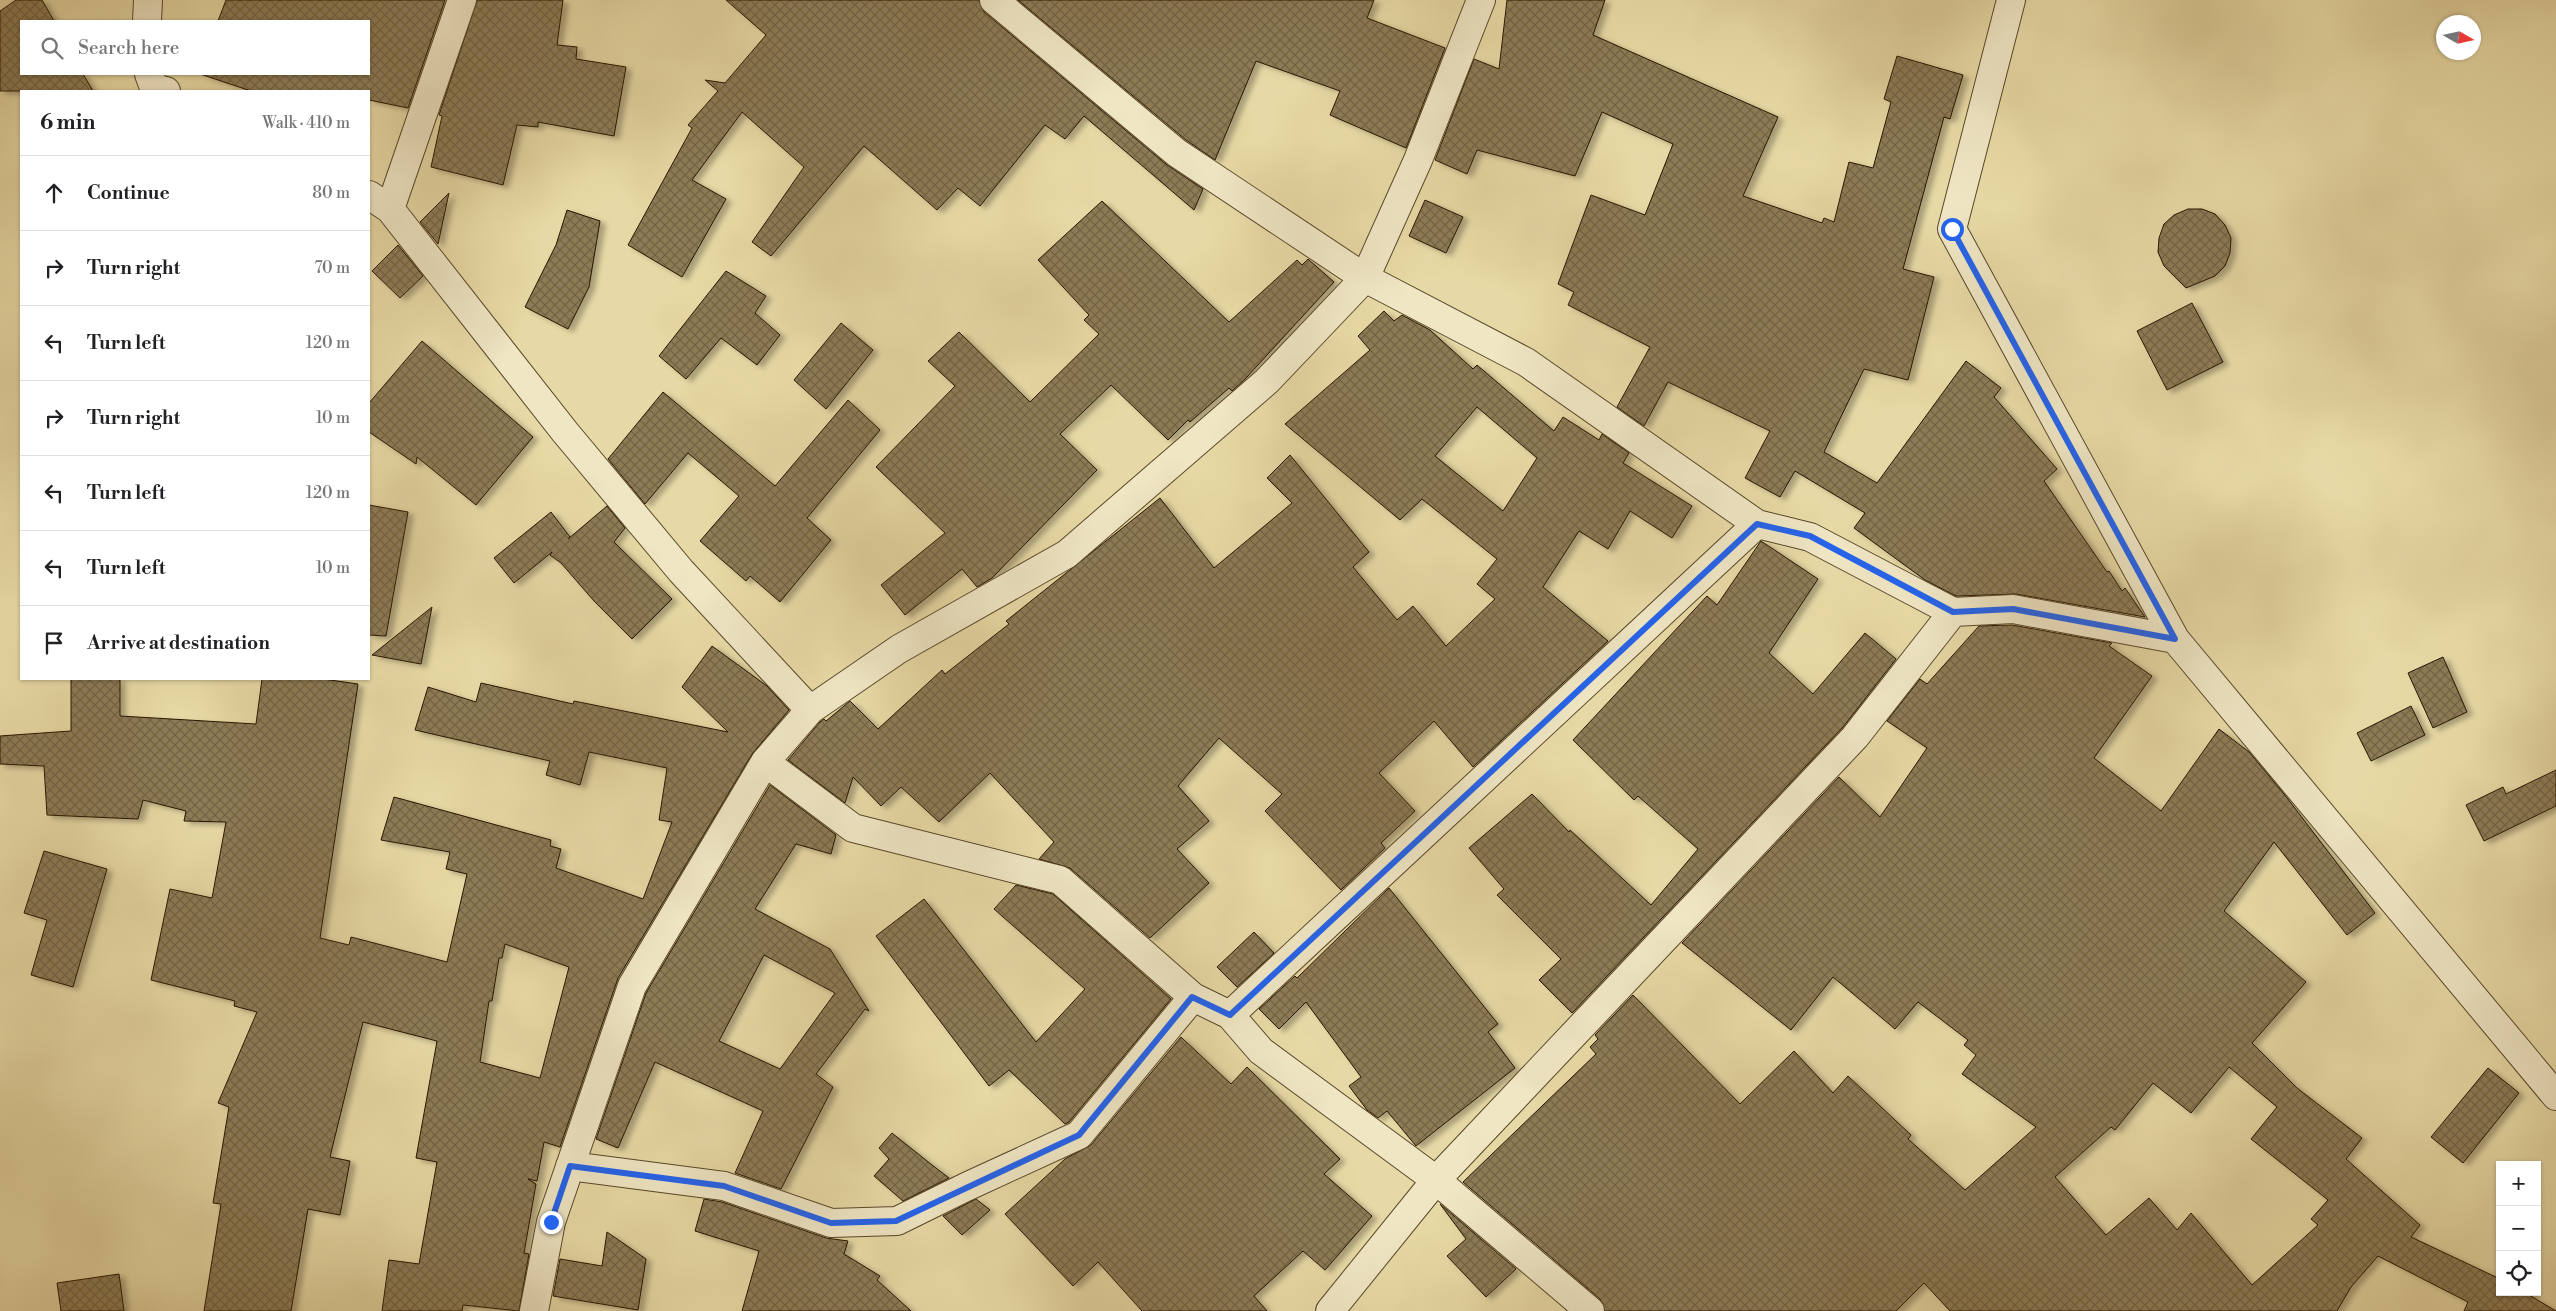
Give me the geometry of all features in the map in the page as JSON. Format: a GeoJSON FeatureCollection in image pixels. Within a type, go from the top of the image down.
{"type":"FeatureCollection","features":[{"type":"Feature","properties":{"kind":"street"},"geometry":{"type":"LineString","coordinates":[[147,20],[148,0]]}},
{"type":"Feature","properties":{"kind":"street"},"geometry":{"type":"LineString","coordinates":[[462,0],[379,202],[565,432],[681,571],[810,710]]}},
{"type":"Feature","properties":{"kind":"street"},"geometry":{"type":"LineString","coordinates":[[994,0],[1177,153],[1365,278],[1526,362],[1757,524],[1810,536],[1953,612],[2013,609],[2175,639]]}},
{"type":"Feature","properties":{"kind":"street"},"geometry":{"type":"LineString","coordinates":[[534,1311],[551,1222],[632,986],[765,762],[810,710],[899,649],[1067,554],[1267,381],[1365,278],[1418,160],[1481,0]]}},
{"type":"Feature","properties":{"kind":"street"},"geometry":{"type":"LineString","coordinates":[[2011,0],[1952,229],[2175,639],[2556,1096]]}},
{"type":"Feature","properties":{"kind":"street"},"geometry":{"type":"LineString","coordinates":[[149,75],[154,88],[162,90]]}},
{"type":"Feature","properties":{"kind":"street"},"geometry":{"type":"LineString","coordinates":[[1230,1015],[1757,524]]}},
{"type":"Feature","properties":{"kind":"street"},"geometry":{"type":"LineString","coordinates":[[1330,1311],[1436,1180],[1856,737],[1953,612]]}},
{"type":"Feature","properties":{"kind":"street"},"geometry":{"type":"LineString","coordinates":[[765,762],[853,828],[1060,880],[1192,997],[1230,1015],[1262,1051],[1436,1180],[1590,1311]]}},
{"type":"Feature","properties":{"kind":"street"},"geometry":{"type":"LineString","coordinates":[[570,1166],[724,1186],[831,1223],[896,1221],[1079,1135],[1192,997]]}},
{"type":"Feature","properties":{"kind":"building"},"geometry":{"type":"Polygon","coordinates":[[[16,0],[42,0],[53,20],[20,20],[20,75],[84,75],[92,90],[0,91],[0,11],[16,0]]]}},
{"type":"Feature","properties":{"kind":"building"},"geometry":{"type":"Polygon","coordinates":[[[226,0],[445,0],[408,108],[370,100],[370,90],[248,90],[203,75],[370,75],[370,20],[218,20],[226,0]]]}},
{"type":"Feature","properties":{"kind":"building"},"geometry":{"type":"Polygon","coordinates":[[[477,0],[563,0],[557,45],[577,47],[576,59],[626,67],[614,136],[538,122],[538,127],[517,125],[503,185],[431,167],[442,116],[439,115],[477,0]]]}},
{"type":"Feature","properties":{"kind":"building"},"geometry":{"type":"Polygon","coordinates":[[[726,0],[979,0],[984,12],[1167,165],[1203,189],[1194,210],[1084,116],[1065,139],[1045,125],[980,206],[958,188],[937,210],[864,146],[771,256],[752,242],[804,167],[742,112],[692,180],[726,199],[682,277],[628,245],[692,128],[688,125],[718,91],[705,80],[725,83],[766,35],[726,0]]]}},
{"type":"Feature","properties":{"kind":"building"},"geometry":{"type":"Polygon","coordinates":[[[1018,0],[1374,0],[1367,18],[1445,48],[1406,148],[1330,115],[1340,91],[1256,61],[1215,160],[1186,140],[1018,0]]]}},
{"type":"Feature","properties":{"kind":"building"},"geometry":{"type":"Polygon","coordinates":[[[1507,0],[1605,0],[1593,35],[1778,117],[1743,196],[1822,223],[1824,218],[1834,222],[1849,162],[1873,168],[1891,102],[1884,99],[1897,56],[1963,75],[1950,119],[1944,117],[1903,269],[1934,277],[1908,380],[1864,369],[1824,452],[1877,483],[1966,361],[2001,388],[1994,397],[2057,469],[2044,481],[2107,572],[2109,571],[2122,591],[2125,588],[2145,617],[2016,594],[1956,596],[1925,580],[1854,528],[1865,513],[1795,471],[1780,497],[1745,478],[1770,431],[1668,382],[1644,426],[1617,407],[1650,347],[1568,305],[1574,292],[1558,284],[1591,195],[1645,215],[1673,144],[1602,112],[1575,176],[1477,150],[1467,174],[1435,160],[1474,59],[1499,69],[1507,0]]]}},
{"type":"Feature","properties":{"kind":"building"},"geometry":{"type":"Polygon","coordinates":[[[449,193],[438,244],[420,222],[449,193]]]}},
{"type":"Feature","properties":{"kind":"building"},"geometry":{"type":"Polygon","coordinates":[[[1425,200],[1463,217],[1446,253],[1409,236],[1425,200]]]}},
{"type":"Feature","properties":{"kind":"building"},"geometry":{"type":"Polygon","coordinates":[[[1102,201],[1229,322],[1297,260],[1302,265],[1308,259],[1334,282],[1246,378],[1232,391],[1229,388],[1190,422],[1188,420],[1168,440],[1111,385],[1060,434],[1097,470],[992,578],[977,587],[962,569],[905,615],[881,585],[945,533],[876,467],[955,386],[928,361],[959,332],[1030,402],[1099,334],[1084,320],[1089,315],[1038,260],[1102,201]]]}},
{"type":"Feature","properties":{"kind":"building"},"geometry":{"type":"Polygon","coordinates":[[[2188,209],[2202,209],[2215,214],[2225,225],[2231,238],[2230,253],[2225,266],[2215,276],[2186,288],[2164,266],[2158,252],[2159,238],[2164,224],[2174,215],[2188,209]]]}},
{"type":"Feature","properties":{"kind":"building"},"geometry":{"type":"Polygon","coordinates":[[[567,210],[600,221],[589,287],[568,329],[525,307],[556,245],[567,210]]]}},
{"type":"Feature","properties":{"kind":"building"},"geometry":{"type":"Polygon","coordinates":[[[398,245],[423,276],[400,298],[372,271],[398,245]]]}},
{"type":"Feature","properties":{"kind":"building"},"geometry":{"type":"Polygon","coordinates":[[[726,271],[766,296],[755,313],[780,335],[757,365],[721,338],[686,379],[659,356],[726,271]]]}},
{"type":"Feature","properties":{"kind":"building"},"geometry":{"type":"Polygon","coordinates":[[[2192,303],[2223,362],[2167,390],[2137,331],[2192,303]]]}},
{"type":"Feature","properties":{"kind":"building"},"geometry":{"type":"Polygon","coordinates":[[[1384,311],[1394,321],[1402,315],[1430,330],[1473,369],[1477,365],[1554,431],[1563,417],[1599,440],[1602,434],[1629,453],[1623,463],[1692,506],[1672,538],[1630,511],[1608,549],[1579,531],[1543,587],[1608,641],[1473,767],[1434,721],[1379,773],[1415,811],[1381,843],[1385,848],[1341,890],[1265,811],[1282,794],[1219,738],[1178,786],[1209,821],[1177,849],[1209,883],[1150,938],[1070,868],[1039,859],[1054,842],[990,773],[939,822],[901,787],[881,806],[853,777],[845,803],[788,760],[820,722],[824,719],[826,721],[850,701],[878,729],[942,670],[945,674],[1009,624],[1006,621],[1160,498],[1214,568],[1292,503],[1267,478],[1290,455],[1369,552],[1353,567],[1397,620],[1413,606],[1446,646],[1495,599],[1477,584],[1497,559],[1422,499],[1400,520],[1285,424],[1370,350],[1358,336],[1384,311]],[[1477,407],[1435,456],[1503,511],[1537,458],[1477,407]]]}},
{"type":"Feature","properties":{"kind":"building"},"geometry":{"type":"Polygon","coordinates":[[[841,323],[873,350],[826,409],[794,380],[841,323]]]}},
{"type":"Feature","properties":{"kind":"building"},"geometry":{"type":"Polygon","coordinates":[[[422,341],[533,437],[476,505],[417,457],[416,464],[370,433],[370,402],[422,341]]]}},
{"type":"Feature","properties":{"kind":"building"},"geometry":{"type":"Polygon","coordinates":[[[663,392],[775,486],[848,400],[880,430],[807,518],[831,540],[780,602],[750,576],[746,581],[700,541],[739,496],[688,453],[645,504],[608,459],[663,392]]]}},
{"type":"Feature","properties":{"kind":"building"},"geometry":{"type":"Polygon","coordinates":[[[370,505],[408,512],[386,636],[370,635],[370,505]]]}},
{"type":"Feature","properties":{"kind":"building"},"geometry":{"type":"Polygon","coordinates":[[[607,506],[625,528],[614,542],[672,599],[632,639],[594,601],[561,563],[550,555],[552,552],[514,583],[494,558],[551,512],[570,537],[568,539],[607,506]]]}},
{"type":"Feature","properties":{"kind":"building"},"geometry":{"type":"Polygon","coordinates":[[[1761,541],[1818,579],[1769,653],[1813,694],[1865,633],[1896,659],[1843,727],[1572,1013],[1539,980],[1561,959],[1497,895],[1504,889],[1469,848],[1532,794],[1569,832],[1570,830],[1651,905],[1698,849],[1638,796],[1634,800],[1573,740],[1707,596],[1717,605],[1761,541]]]}},
{"type":"Feature","properties":{"kind":"building"},"geometry":{"type":"Polygon","coordinates":[[[432,607],[421,664],[372,655],[432,607]]]}},
{"type":"Feature","properties":{"kind":"building"},"geometry":{"type":"Polygon","coordinates":[[[2012,625],[2112,643],[2109,646],[2152,676],[2094,758],[2161,811],[2219,729],[2249,752],[2284,794],[2375,913],[2347,935],[2274,842],[2224,911],[2306,982],[2252,1043],[2297,1088],[2362,1138],[2346,1159],[2420,1225],[2411,1237],[2496,1277],[2496,1296],[2531,1296],[2556,1311],[2464,1311],[2468,1302],[2378,1256],[2351,1287],[2337,1311],[1950,1311],[1924,1283],[1896,1311],[1605,1311],[1600,1299],[1463,1182],[1596,1054],[1590,1047],[1598,1039],[1595,1035],[1633,995],[1740,1104],[1794,1051],[1833,1093],[1848,1076],[1911,1135],[1908,1139],[1965,1190],[2036,1127],[1962,1074],[1976,1055],[1964,1045],[1968,1040],[1918,1002],[1895,1029],[1833,977],[1791,1030],[1682,943],[1839,777],[1880,817],[1927,748],[1887,721],[1920,679],[1927,684],[1979,626],[2012,625]],[[2229,1067],[2191,1113],[2153,1083],[2115,1130],[2111,1127],[2055,1177],[2106,1235],[2149,1198],[2177,1230],[2191,1213],[2252,1285],[2318,1225],[2311,1219],[2328,1200],[2251,1139],[2277,1107],[2229,1067]]]}},
{"type":"Feature","properties":{"kind":"building"},"geometry":{"type":"Polygon","coordinates":[[[712,646],[767,686],[789,710],[752,754],[618,978],[560,1147],[544,1142],[537,1181],[528,1179],[536,1184],[524,1253],[529,1254],[519,1311],[463,1305],[462,1311],[382,1311],[389,1260],[419,1264],[437,1162],[416,1158],[437,1041],[363,1022],[330,1157],[350,1161],[340,1215],[308,1209],[291,1311],[204,1311],[221,1204],[213,1203],[229,1107],[218,1103],[257,1012],[234,1006],[235,1001],[151,980],[170,889],[212,898],[226,822],[184,821],[186,811],[143,800],[138,819],[47,815],[44,766],[0,764],[0,736],[71,731],[71,680],[120,680],[120,716],[256,724],[262,680],[330,680],[358,684],[320,938],[349,945],[351,937],[447,962],[467,874],[446,869],[450,852],[381,840],[394,797],[551,840],[550,846],[561,849],[556,868],[643,899],[672,822],[659,820],[667,768],[589,752],[580,785],[546,775],[550,761],[415,730],[428,687],[476,702],[481,683],[573,704],[574,701],[728,732],[682,687],[712,646]],[[505,944],[502,958],[499,958],[492,1001],[489,1001],[480,1062],[540,1078],[569,967],[505,944]]]}},
{"type":"Feature","properties":{"kind":"building"},"geometry":{"type":"Polygon","coordinates":[[[2443,657],[2467,712],[2433,728],[2408,673],[2443,657]]]}},
{"type":"Feature","properties":{"kind":"building"},"geometry":{"type":"Polygon","coordinates":[[[2411,706],[2425,735],[2371,761],[2357,733],[2411,706]]]}},
{"type":"Feature","properties":{"kind":"building"},"geometry":{"type":"Polygon","coordinates":[[[2556,770],[2556,806],[2484,841],[2466,805],[2503,787],[2506,794],[2556,770]]]}},
{"type":"Feature","properties":{"kind":"building"},"geometry":{"type":"Polygon","coordinates":[[[770,785],[836,835],[831,854],[796,844],[755,909],[830,949],[869,1011],[865,1009],[816,1074],[833,1087],[781,1189],[735,1173],[763,1111],[655,1062],[618,1148],[596,1139],[646,993],[770,785]],[[764,955],[719,1041],[780,1069],[835,993],[764,955]]]}},
{"type":"Feature","properties":{"kind":"building"},"geometry":{"type":"Polygon","coordinates":[[[44,851],[107,869],[73,987],[31,975],[47,920],[24,913],[44,851]]]}},
{"type":"Feature","properties":{"kind":"building"},"geometry":{"type":"Polygon","coordinates":[[[1016,885],[1053,894],[1171,999],[1069,1122],[1065,1124],[1009,1070],[989,1086],[876,936],[924,899],[1036,1042],[1085,989],[994,909],[1016,885]]]}},
{"type":"Feature","properties":{"kind":"building"},"geometry":{"type":"Polygon","coordinates":[[[1389,888],[1498,1024],[1488,1032],[1515,1068],[1416,1146],[1387,1111],[1378,1118],[1367,1110],[1349,1086],[1361,1077],[1306,1002],[1279,1029],[1259,1009],[1295,976],[1297,978],[1389,888]]]}},
{"type":"Feature","properties":{"kind":"building"},"geometry":{"type":"Polygon","coordinates":[[[1254,932],[1274,953],[1237,987],[1217,967],[1254,932]]]}},
{"type":"Feature","properties":{"kind":"building"},"geometry":{"type":"Polygon","coordinates":[[[1181,1037],[1231,1084],[1247,1067],[1340,1159],[1324,1174],[1372,1216],[1325,1270],[1303,1251],[1254,1296],[1267,1311],[1142,1311],[1098,1262],[1073,1286],[1005,1214],[1065,1159],[1091,1145],[1181,1037]]]}},
{"type":"Feature","properties":{"kind":"building"},"geometry":{"type":"Polygon","coordinates":[[[2488,1068],[2519,1093],[2463,1163],[2431,1137],[2488,1068]]]}},
{"type":"Feature","properties":{"kind":"building"},"geometry":{"type":"Polygon","coordinates":[[[892,1133],[949,1178],[903,1201],[874,1176],[889,1159],[879,1148],[892,1133]]]}},
{"type":"Feature","properties":{"kind":"building"},"geometry":{"type":"Polygon","coordinates":[[[704,1199],[722,1202],[826,1238],[848,1241],[844,1254],[880,1276],[877,1280],[911,1311],[742,1311],[759,1251],[695,1231],[704,1199]]]}},
{"type":"Feature","properties":{"kind":"building"},"geometry":{"type":"Polygon","coordinates":[[[976,1199],[990,1210],[962,1235],[943,1216],[976,1199]]]}},
{"type":"Feature","properties":{"kind":"building"},"geometry":{"type":"Polygon","coordinates":[[[1440,1204],[1516,1269],[1486,1297],[1447,1256],[1466,1239],[1440,1204]]]}},
{"type":"Feature","properties":{"kind":"building"},"geometry":{"type":"Polygon","coordinates":[[[607,1232],[646,1259],[638,1310],[553,1296],[560,1259],[602,1266],[607,1232]]]}},
{"type":"Feature","properties":{"kind":"building"},"geometry":{"type":"Polygon","coordinates":[[[119,1274],[124,1311],[61,1311],[57,1283],[119,1274]]]}},
{"type":"Feature","properties":{"kind":"route"},"geometry":{"type":"LineString","coordinates":[[551,1222],[570,1166],[724,1186],[831,1223],[896,1221],[1079,1135],[1192,997],[1230,1015],[1757,524],[1810,536],[1953,612],[2013,609],[2175,639],[1952,229]]}}]}
